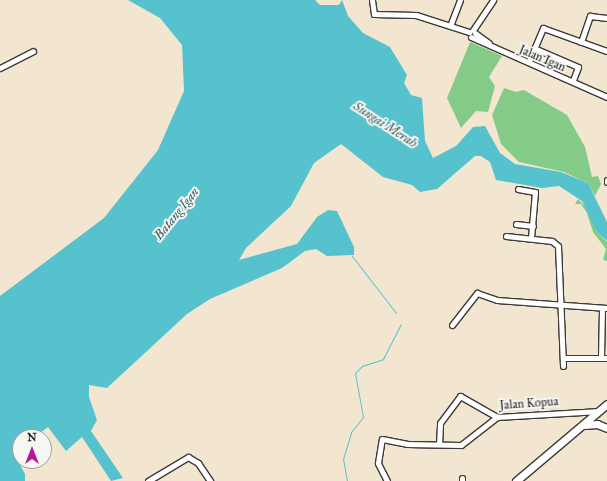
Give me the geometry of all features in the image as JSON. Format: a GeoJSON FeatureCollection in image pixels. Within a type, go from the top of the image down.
{"type":"FeatureCollection","features":[{"type":"Feature","properties":{"kind":"main road"},"geometry":{"type":"LineString","coordinates":[[516,481],[601,411],[607,404]]}},
{"type":"Feature","properties":{"kind":"main road"},"geometry":{"type":"LineString","coordinates":[[583,425],[597,424],[607,428]]}},
{"type":"Feature","properties":{"kind":"main road"},"geometry":{"type":"LineString","coordinates":[[527,481],[528,471]]}},
{"type":"Feature","properties":{"kind":"street"},"geometry":{"type":"LineString","coordinates":[[372,0],[374,14],[416,15],[472,33],[493,0]]}},
{"type":"Feature","properties":{"kind":"street"},"geometry":{"type":"LineString","coordinates":[[450,26],[460,0]]}},
{"type":"Feature","properties":{"kind":"street"},"geometry":{"type":"LineString","coordinates":[[581,42],[590,16],[607,18]]}},
{"type":"Feature","properties":{"kind":"street"},"geometry":{"type":"LineString","coordinates":[[529,61],[543,28],[607,51]]}},
{"type":"Feature","properties":{"kind":"street","name":"Jalan Igan"},"geometry":{"type":"LineString","coordinates":[[472,33],[484,41],[607,94]]}},
{"type":"Feature","properties":{"kind":"street","name":"Jalan Igan"},"geometry":{"type":"LineString","coordinates":[[472,33],[607,97]]}},
{"type":"Feature","properties":{"kind":"street"},"geometry":{"type":"LineString","coordinates":[[534,48],[578,67],[573,80]]}},
{"type":"Feature","properties":{"kind":"street"},"geometry":{"type":"LineString","coordinates":[[0,68],[33,52]]}},
{"type":"Feature","properties":{"kind":"street"},"geometry":{"type":"LineString","coordinates":[[518,189],[535,192],[532,238]]}},
{"type":"Feature","properties":{"kind":"street"},"geometry":{"type":"LineString","coordinates":[[516,224],[533,226]]}},
{"type":"Feature","properties":{"kind":"street"},"geometry":{"type":"LineString","coordinates":[[506,236],[552,241],[558,246],[562,302],[563,366]]}},
{"type":"Feature","properties":{"kind":"street"},"geometry":{"type":"LineString","coordinates":[[452,325],[477,293],[497,300],[562,302],[604,308],[600,357]]}},
{"type":"Feature","properties":{"kind":"street"},"geometry":{"type":"LineString","coordinates":[[563,358],[607,358]]}},
{"type":"Feature","properties":{"kind":"street","name":"Jalan Kopua"},"geometry":{"type":"LineString","coordinates":[[439,444],[440,423],[460,396],[496,417],[601,411]]}},
{"type":"Feature","properties":{"kind":"street"},"geometry":{"type":"LineString","coordinates":[[580,411],[583,425]]}},
{"type":"Feature","properties":{"kind":"street"},"geometry":{"type":"LineString","coordinates":[[387,481],[378,463],[382,439],[439,444],[466,443],[496,417]]}},
{"type":"Feature","properties":{"kind":"street"},"geometry":{"type":"LineString","coordinates":[[148,481],[181,459],[194,459],[210,481]]}},
{"type":"Feature","properties":{"kind":"green space"},"geometry":{"type":"Polygon","coordinates":[[[470,42],[502,56],[489,77],[495,86],[488,112],[476,111],[461,128],[447,98],[470,42]]]}},
{"type":"Feature","properties":{"kind":"green space"},"geometry":{"type":"Polygon","coordinates":[[[504,88],[516,92],[524,90],[567,115],[585,147],[592,177],[598,176],[601,184],[595,196],[588,183],[564,172],[519,162],[501,144],[492,115],[504,88]]]}},
{"type":"Feature","properties":{"kind":"green space"},"geometry":{"type":"Polygon","coordinates":[[[578,199],[589,211],[597,232],[607,242],[607,261],[603,260],[606,249],[593,232],[587,213],[581,204],[575,204],[578,199]]]}},
{"type":"Feature","properties":{"kind":"water"},"geometry":{"type":"Polygon","coordinates":[[[128,0],[315,0],[320,5],[339,5],[342,0],[348,16],[363,33],[390,47],[407,75],[404,83],[411,95],[422,98],[425,141],[433,158],[456,146],[473,127],[485,126],[500,153],[515,164],[561,172],[588,183],[607,222],[607,241],[597,232],[582,201],[559,186],[542,188],[496,180],[490,162],[481,156],[475,156],[437,189],[420,192],[412,185],[383,177],[341,144],[314,163],[291,206],[246,248],[239,260],[297,244],[317,217],[328,210],[337,211],[354,247],[354,255],[327,256],[316,249],[305,251],[282,268],[210,299],[187,314],[107,388],[89,385],[89,397],[97,420],[91,431],[123,478],[111,481],[82,437],[66,451],[52,432],[52,429],[48,427],[45,429],[12,429],[12,469],[22,469],[25,474],[25,481],[0,481],[0,296],[104,218],[158,150],[184,91],[182,45],[160,18],[128,0]]]}},
{"type":"Feature","properties":{"kind":"waterway"},"geometry":{"type":"LineString","coordinates":[[352,256],[396,313]]}},
{"type":"Feature","properties":{"kind":"waterway"},"geometry":{"type":"LineString","coordinates":[[347,481],[343,459],[351,432],[363,417],[355,373],[362,366],[383,359],[401,324]]}},
{"type":"Feature","properties":{"kind":"water label","name":"Sungai Merah"},"geometry":{"type":"Point","coordinates":[385,125]}},
{"type":"Feature","properties":{"kind":"water label","name":"Batang Igan"},"geometry":{"type":"Point","coordinates":[177,214]}}]}
